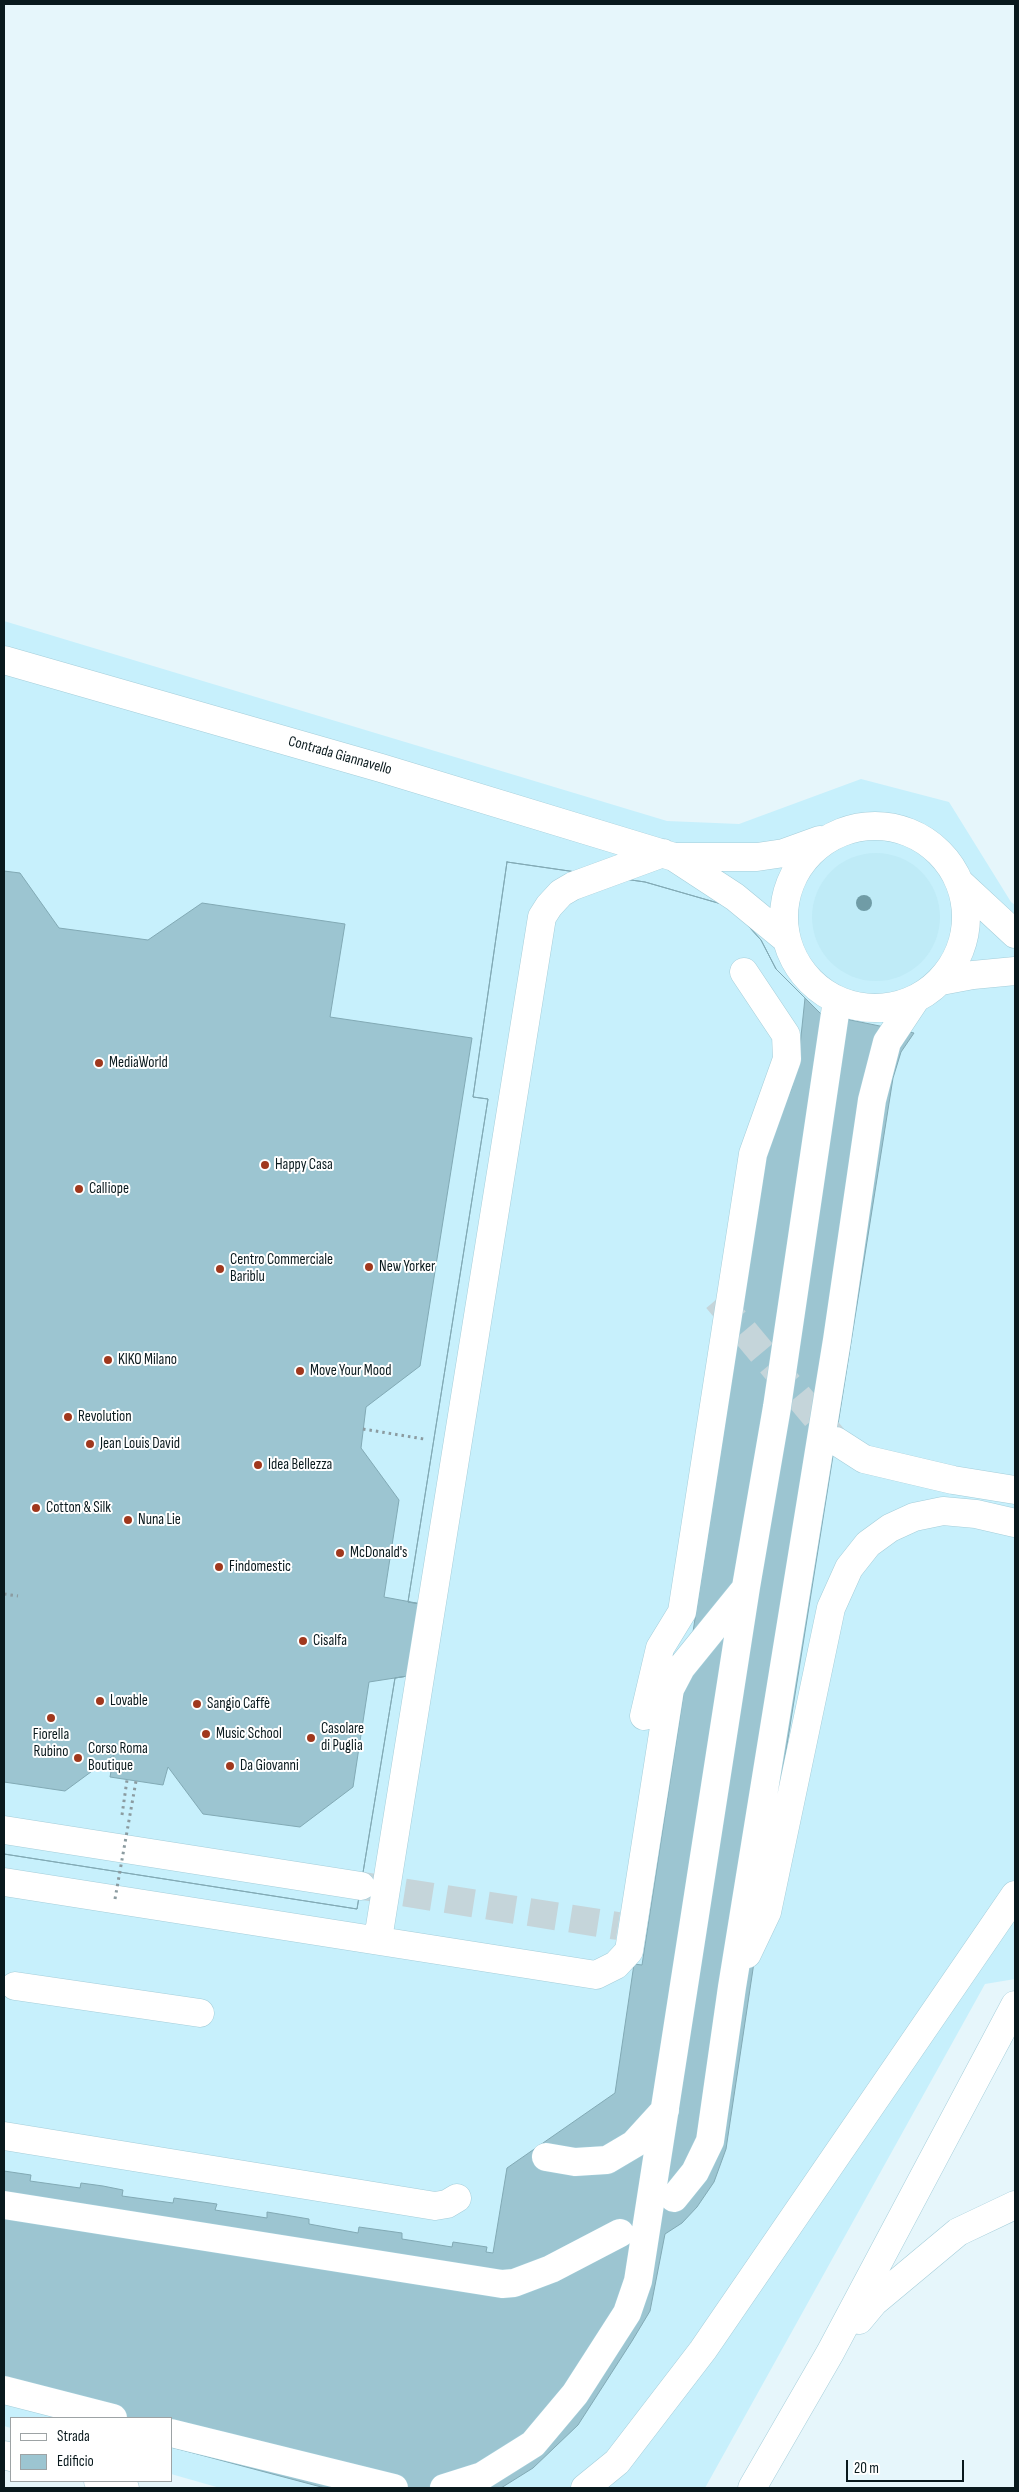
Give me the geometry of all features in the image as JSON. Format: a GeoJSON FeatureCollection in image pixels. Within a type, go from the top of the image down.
{"type":"FeatureCollection","features":[{"type":"Feature","properties":{"kind":"street","name":"Contrada Giannavello"},"geometry":{"type":"LineString","coordinates":[[4,660],[372,765],[668,855]]}},
{"type":"Feature","properties":{"kind":"street"},"geometry":{"type":"LineString","coordinates":[[378,1939],[542,917],[549,906],[561,894],[573,886],[668,855],[757,857],[784,853],[855,828],[881,826],[906,831],[928,843],[947,861],[960,883],[1015,934]]}},
{"type":"Feature","properties":{"kind":"street"},"geometry":{"type":"LineString","coordinates":[[831,836],[801,862],[785,899],[786,939],[804,976],[837,1000],[876,1009],[915,1000]]}},
{"type":"Feature","properties":{"kind":"street"},"geometry":{"type":"LineString","coordinates":[[668,855],[735,898],[786,939]]}},
{"type":"Feature","properties":{"kind":"street"},"geometry":{"type":"LineString","coordinates":[[674,2198],[694,2172],[710,2141],[732,1987],[837,1340],[872,1100],[887,1042],[915,1000],[940,981],[960,952],[966,918],[960,883]]}},
{"type":"Feature","properties":{"kind":"street"},"geometry":{"type":"LineString","coordinates":[[940,981],[973,974],[1015,971]]}},
{"type":"Feature","properties":{"kind":"street"},"geometry":{"type":"LineString","coordinates":[[644,1716],[660,1648],[682,1612],[753,1154],[787,1059],[786,1035],[744,972]]}},
{"type":"Feature","properties":{"kind":"street"},"geometry":{"type":"LineString","coordinates":[[444,2488],[482,2476],[532,2444],[576,2394],[627,2313],[638,2282],[746,1587],[778,1397],[837,1000]]}},
{"type":"Feature","properties":{"kind":"street"},"geometry":{"type":"LineString","coordinates":[[836,1441],[864,1459],[953,1480],[1015,1490]]}},
{"type":"Feature","properties":{"kind":"street"},"geometry":{"type":"LineString","coordinates":[[732,1987],[767,1912],[831,1608],[849,1568],[868,1544],[890,1528],[914,1517],[943,1511],[976,1514],[1015,1523]]}},
{"type":"Feature","properties":{"kind":"street"},"geometry":{"type":"LineString","coordinates":[[4,1882],[378,1939],[596,1975],[616,1965],[629,1952],[670,1689],[681,1668],[746,1587]]}},
{"type":"Feature","properties":{"kind":"street"},"geometry":{"type":"LineString","coordinates":[[4,1830],[361,1886]]}},
{"type":"Feature","properties":{"kind":"street"},"geometry":{"type":"LineString","coordinates":[[586,2488],[616,2462],[703,2350],[1015,1895]]}},
{"type":"Feature","properties":{"kind":"street"},"geometry":{"type":"LineString","coordinates":[[15,1986],[200,2013]]}},
{"type":"Feature","properties":{"kind":"street"},"geometry":{"type":"LineString","coordinates":[[755,2482],[830,2353],[1015,2005]]}},
{"type":"Feature","properties":{"kind":"street"},"geometry":{"type":"LineString","coordinates":[[546,2157],[575,2162],[607,2160],[634,2144],[665,2110]]}},
{"type":"Feature","properties":{"kind":"street"},"geometry":{"type":"LineString","coordinates":[[4,2136],[435,2206],[447,2204],[457,2198]]}},
{"type":"Feature","properties":{"kind":"street"},"geometry":{"type":"LineString","coordinates":[[4,2205],[284,2248],[489,2283],[514,2284],[551,2269],[620,2232]]}},
{"type":"Feature","properties":{"kind":"street"},"geometry":{"type":"LineString","coordinates":[[830,2353],[874,2302],[958,2232],[1015,2205]]}},
{"type":"Feature","properties":{"kind":"street"},"geometry":{"type":"LineString","coordinates":[[4,2390],[108,2417]]}},
{"type":"Feature","properties":{"kind":"street"},"geometry":{"type":"LineString","coordinates":[[172,2434],[394,2488]]}},
{"type":"Feature","properties":{"kind":"street"},"geometry":{"type":"LineString","coordinates":[[102,2482],[125,2488]]}},
{"type":"Feature","properties":{"kind":"path"},"geometry":{"type":"LineString","coordinates":[[363,1429],[458,1444]]}},
{"type":"Feature","properties":{"kind":"path"},"geometry":{"type":"LineString","coordinates":[[4,1594],[18,1596]]}},
{"type":"Feature","properties":{"kind":"path"},"geometry":{"type":"LineString","coordinates":[[115,1899],[136,1781]]}},
{"type":"Feature","properties":{"kind":"shaded area"},"geometry":{"type":"Polygon","coordinates":[[[4,621],[667,821],[739,824],[861,779],[949,802],[1011,902],[1015,905],[1015,1979],[985,1984],[705,2488],[220,2488],[172,2474],[172,2417],[10,2417],[10,2428],[4,2426],[4,621]]]}},
{"type":"Feature","properties":{"kind":"shaded area"},"geometry":{"type":"Polygon","coordinates":[[[876,853],[900,858],[921,872],[935,893],[940,917],[935,941],[921,962],[900,976],[876,981],[852,976],[831,962],[817,941],[812,917],[817,893],[831,872],[852,858],[876,853]]]}},
{"type":"Feature","properties":{"kind":"building"},"geometry":{"type":"Polygon","coordinates":[[[507,862],[645,882],[725,905],[740,917],[761,940],[776,969],[821,1014],[914,1033],[901,1052],[893,1078],[780,1789],[726,2149],[714,2182],[697,2207],[682,2223],[665,2234],[650,2311],[632,2341],[578,2425],[533,2468],[501,2488],[325,2488],[172,2447],[172,2417],[61,2417],[4,2402],[4,1854],[357,1909],[395,1678],[414,1675],[427,1605],[408,1602],[488,1099],[473,1097],[507,862]]]}},
{"type":"Feature","properties":{"kind":"building"},"geometry":{"type":"Polygon","coordinates":[[[507,862],[645,882],[725,905],[740,917],[761,940],[776,969],[805,998],[798,1065],[791,1090],[768,1142],[642,1965],[634,1964],[615,2093],[507,2168],[493,2253],[486,2252],[487,2247],[453,2242],[452,2247],[402,2239],[402,2233],[359,2227],[358,2233],[309,2224],[309,2219],[267,2212],[267,2218],[215,2210],[217,2204],[174,2198],[173,2203],[122,2196],[123,2190],[103,2186],[81,2183],[80,2188],[30,2181],[31,2175],[4,2171],[4,1854],[357,1909],[395,1678],[414,1675],[427,1605],[408,1602],[488,1099],[473,1097],[507,862]]]}},
{"type":"Feature","properties":{"kind":"building","name":"Centro Commerciale Bariblu"},"geometry":{"type":"Polygon","coordinates":[[[4,871],[20,873],[59,928],[148,940],[202,903],[345,924],[330,1017],[472,1038],[420,1366],[366,1407],[361,1448],[399,1500],[384,1597],[427,1605],[414,1675],[369,1682],[353,1787],[300,1827],[203,1814],[168,1767],[163,1785],[110,1777],[114,1755],[65,1791],[4,1782],[4,871]]]}},
{"type":"Feature","properties":{"kind":"tunnel"},"geometry":{"type":"LineString","coordinates":[[717,1299],[835,1440]]}},
{"type":"Feature","properties":{"kind":"tunnel"},"geometry":{"type":"LineString","coordinates":[[363,1886],[618,1926]]}},
{"type":"Feature","properties":{"kind":"place","name":"MediaWorld"},"geometry":{"type":"Point","coordinates":[99,1063]}},
{"type":"Feature","properties":{"kind":"place","name":"Happy Casa"},"geometry":{"type":"Point","coordinates":[265,1165]}},
{"type":"Feature","properties":{"kind":"place","name":"Calliope"},"geometry":{"type":"Point","coordinates":[79,1189]}},
{"type":"Feature","properties":{"kind":"place","name":"New Yorker"},"geometry":{"type":"Point","coordinates":[369,1267]}},
{"type":"Feature","properties":{"kind":"place","name":"Centro Commerciale Bariblu"},"geometry":{"type":"Point","coordinates":[220,1269]}},
{"type":"Feature","properties":{"kind":"place","name":"KIKO Milano"},"geometry":{"type":"Point","coordinates":[108,1360]}},
{"type":"Feature","properties":{"kind":"place","name":"Move Your Mood"},"geometry":{"type":"Point","coordinates":[300,1371]}},
{"type":"Feature","properties":{"kind":"place","name":"Revolution"},"geometry":{"type":"Point","coordinates":[68,1417]}},
{"type":"Feature","properties":{"kind":"place","name":"Jean Louis David"},"geometry":{"type":"Point","coordinates":[90,1444]}},
{"type":"Feature","properties":{"kind":"place","name":"Idea Bellezza"},"geometry":{"type":"Point","coordinates":[258,1465]}},
{"type":"Feature","properties":{"kind":"place","name":"Cotton & Silk"},"geometry":{"type":"Point","coordinates":[36,1508]}},
{"type":"Feature","properties":{"kind":"place","name":"Nuna Lie"},"geometry":{"type":"Point","coordinates":[128,1520]}},
{"type":"Feature","properties":{"kind":"place","name":"McDonald's"},"geometry":{"type":"Point","coordinates":[340,1553]}},
{"type":"Feature","properties":{"kind":"place","name":"Findomestic"},"geometry":{"type":"Point","coordinates":[219,1567]}},
{"type":"Feature","properties":{"kind":"place","name":"Cisalfa"},"geometry":{"type":"Point","coordinates":[303,1641]}},
{"type":"Feature","properties":{"kind":"place","name":"Lovable"},"geometry":{"type":"Point","coordinates":[100,1701]}},
{"type":"Feature","properties":{"kind":"place","name":"Sangio Caffè"},"geometry":{"type":"Point","coordinates":[197,1704]}},
{"type":"Feature","properties":{"kind":"place","name":"Fiorella Rubino"},"geometry":{"type":"Point","coordinates":[51,1718]}},
{"type":"Feature","properties":{"kind":"place","name":"Music School"},"geometry":{"type":"Point","coordinates":[206,1734]}},
{"type":"Feature","properties":{"kind":"place","name":"Casolare di Puglia"},"geometry":{"type":"Point","coordinates":[311,1738]}},
{"type":"Feature","properties":{"kind":"place","name":"Corso Roma Boutique"},"geometry":{"type":"Point","coordinates":[78,1758]}},
{"type":"Feature","properties":{"kind":"place","name":"Da Giovanni"},"geometry":{"type":"Point","coordinates":[230,1766]}}]}
